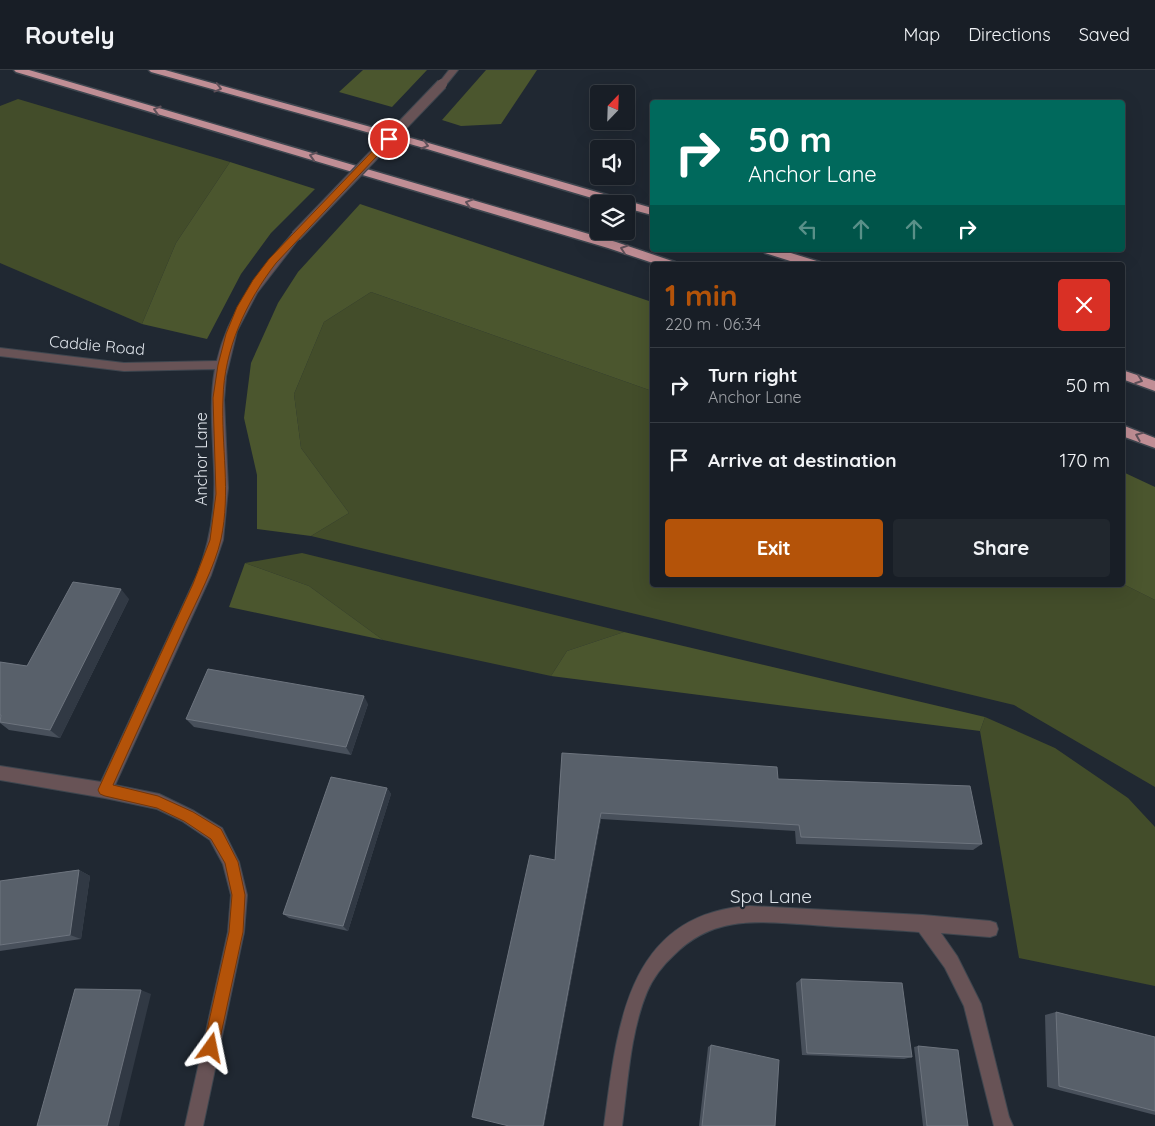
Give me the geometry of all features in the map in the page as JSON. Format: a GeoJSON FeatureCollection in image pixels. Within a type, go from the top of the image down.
{"type":"FeatureCollection","features":[{"type":"Feature","properties":{"kind":"highway"},"geometry":{"type":"LineString","coordinates":[[19,70],[612,245],[662,262]]}},
{"type":"Feature","properties":{"kind":"highway"},"geometry":{"type":"LineString","coordinates":[[154,70],[421,144],[595,195]]}},
{"type":"Feature","properties":{"kind":"highway"},"geometry":{"type":"LineString","coordinates":[[635,207],[650,211]]}},
{"type":"Feature","properties":{"kind":"highway"},"geometry":{"type":"LineString","coordinates":[[775,252],[807,262]]}},
{"type":"Feature","properties":{"kind":"highway"},"geometry":{"type":"LineString","coordinates":[[1125,375],[1155,386]]}},
{"type":"Feature","properties":{"kind":"highway"},"geometry":{"type":"LineString","coordinates":[[1125,431],[1155,443]]}},
{"type":"Feature","properties":{"kind":"street","name":"Anchor Lane"},"geometry":{"type":"LineString","coordinates":[[105,790],[216,540],[221,494],[218,398],[222,365],[231,334],[242,307],[257,282],[296,236],[454,70]]}},
{"type":"Feature","properties":{"kind":"street","name":"Caddie Road"},"geometry":{"type":"LineString","coordinates":[[0,352],[124,367],[222,365]]}},
{"type":"Feature","properties":{"kind":"street"},"geometry":{"type":"LineString","coordinates":[[0,773],[105,790],[158,802],[188,816],[216,834],[231,862],[238,895],[236,932],[194,1126]]}},
{"type":"Feature","properties":{"kind":"street","name":"Spa Lane"},"geometry":{"type":"LineString","coordinates":[[612,1126],[628,1022],[642,984],[660,956],[689,932],[716,918],[754,914],[990,928]]}},
{"type":"Feature","properties":{"kind":"street"},"geometry":{"type":"LineString","coordinates":[[923,923],[951,962],[972,1004],[1001,1121],[1004,1126]]}},
{"type":"Feature","properties":{"kind":"green space"},"geometry":{"type":"Polygon","coordinates":[[[363,70],[427,70],[392,107],[339,92],[363,70]]]}},
{"type":"Feature","properties":{"kind":"green space"},"geometry":{"type":"Polygon","coordinates":[[[486,70],[537,70],[501,124],[461,126],[442,120],[486,70]]]}},
{"type":"Feature","properties":{"kind":"green space"},"geometry":{"type":"Polygon","coordinates":[[[18,99],[230,162],[176,243],[142,324],[0,263],[0,106],[18,99]]]}},
{"type":"Feature","properties":{"kind":"green space"},"geometry":{"type":"Polygon","coordinates":[[[230,162],[315,189],[271,233],[241,274],[207,339],[142,324],[176,243],[230,162]]]}},
{"type":"Feature","properties":{"kind":"green space"},"geometry":{"type":"Polygon","coordinates":[[[360,204],[650,301],[650,390],[371,292],[324,322],[294,394],[301,448],[349,513],[311,536],[257,529],[257,475],[244,418],[251,363],[278,303],[298,272],[360,204]]]}},
{"type":"Feature","properties":{"kind":"green space"},"geometry":{"type":"Polygon","coordinates":[[[371,292],[650,390],[650,587],[1125,587],[1125,585],[1155,600],[1155,787],[1014,705],[311,536],[349,513],[301,448],[294,394],[324,322],[371,292]]]}},
{"type":"Feature","properties":{"kind":"green space"},"geometry":{"type":"Polygon","coordinates":[[[1125,473],[1155,487],[1155,600],[1125,585],[1125,473]]]}},
{"type":"Feature","properties":{"kind":"green space"},"geometry":{"type":"Polygon","coordinates":[[[302,553],[624,632],[567,651],[551,676],[383,640],[309,586],[245,563],[302,553]]]}},
{"type":"Feature","properties":{"kind":"green space"},"geometry":{"type":"Polygon","coordinates":[[[245,563],[309,586],[383,640],[229,607],[245,563]]]}},
{"type":"Feature","properties":{"kind":"green space"},"geometry":{"type":"Polygon","coordinates":[[[624,632],[985,717],[980,731],[551,676],[567,651],[624,632]]]}},
{"type":"Feature","properties":{"kind":"green space"},"geometry":{"type":"Polygon","coordinates":[[[985,717],[1055,748],[1128,798],[1155,827],[1155,986],[1019,958],[980,731],[985,717]]]}},
{"type":"Feature","properties":{"kind":"building"},"geometry":{"type":"Polygon","coordinates":[[[73,582],[121,589],[50,730],[0,722],[0,662],[27,666],[73,582]]]}},
{"type":"Feature","properties":{"kind":"building"},"geometry":{"type":"Polygon","coordinates":[[[208,669],[364,696],[346,747],[186,719],[208,669]]]}},
{"type":"Feature","properties":{"kind":"building"},"geometry":{"type":"Polygon","coordinates":[[[562,753],[777,767],[778,779],[970,786],[982,844],[801,837],[799,825],[601,813],[543,1126],[509,1126],[472,1117],[530,855],[555,860],[562,753]]]}},
{"type":"Feature","properties":{"kind":"building"},"geometry":{"type":"Polygon","coordinates":[[[331,777],[387,788],[343,926],[283,914],[331,777]]]}},
{"type":"Feature","properties":{"kind":"building"},"geometry":{"type":"Polygon","coordinates":[[[79,870],[70,935],[0,945],[0,881],[79,870]]]}},
{"type":"Feature","properties":{"kind":"building"},"geometry":{"type":"Polygon","coordinates":[[[801,979],[902,983],[912,1057],[807,1053],[801,979]]]}},
{"type":"Feature","properties":{"kind":"building"},"geometry":{"type":"Polygon","coordinates":[[[75,989],[141,990],[107,1126],[37,1126],[75,989]]]}},
{"type":"Feature","properties":{"kind":"building"},"geometry":{"type":"Polygon","coordinates":[[[1056,1012],[1155,1037],[1155,1111],[1059,1086],[1056,1012]]]}},
{"type":"Feature","properties":{"kind":"building"},"geometry":{"type":"Polygon","coordinates":[[[711,1045],[779,1060],[775,1126],[702,1126],[711,1045]]]}},
{"type":"Feature","properties":{"kind":"building"},"geometry":{"type":"Polygon","coordinates":[[[918,1046],[958,1050],[968,1126],[927,1126],[918,1046]]]}},
{"type":"Feature","properties":{"kind":"route"},"geometry":{"type":"LineString","coordinates":[[211,1048],[236,932],[238,895],[231,862],[216,834],[188,816],[158,802],[105,790],[216,540],[221,494],[218,398],[222,365],[231,334],[242,307],[272,261],[389,139]]}}]}
